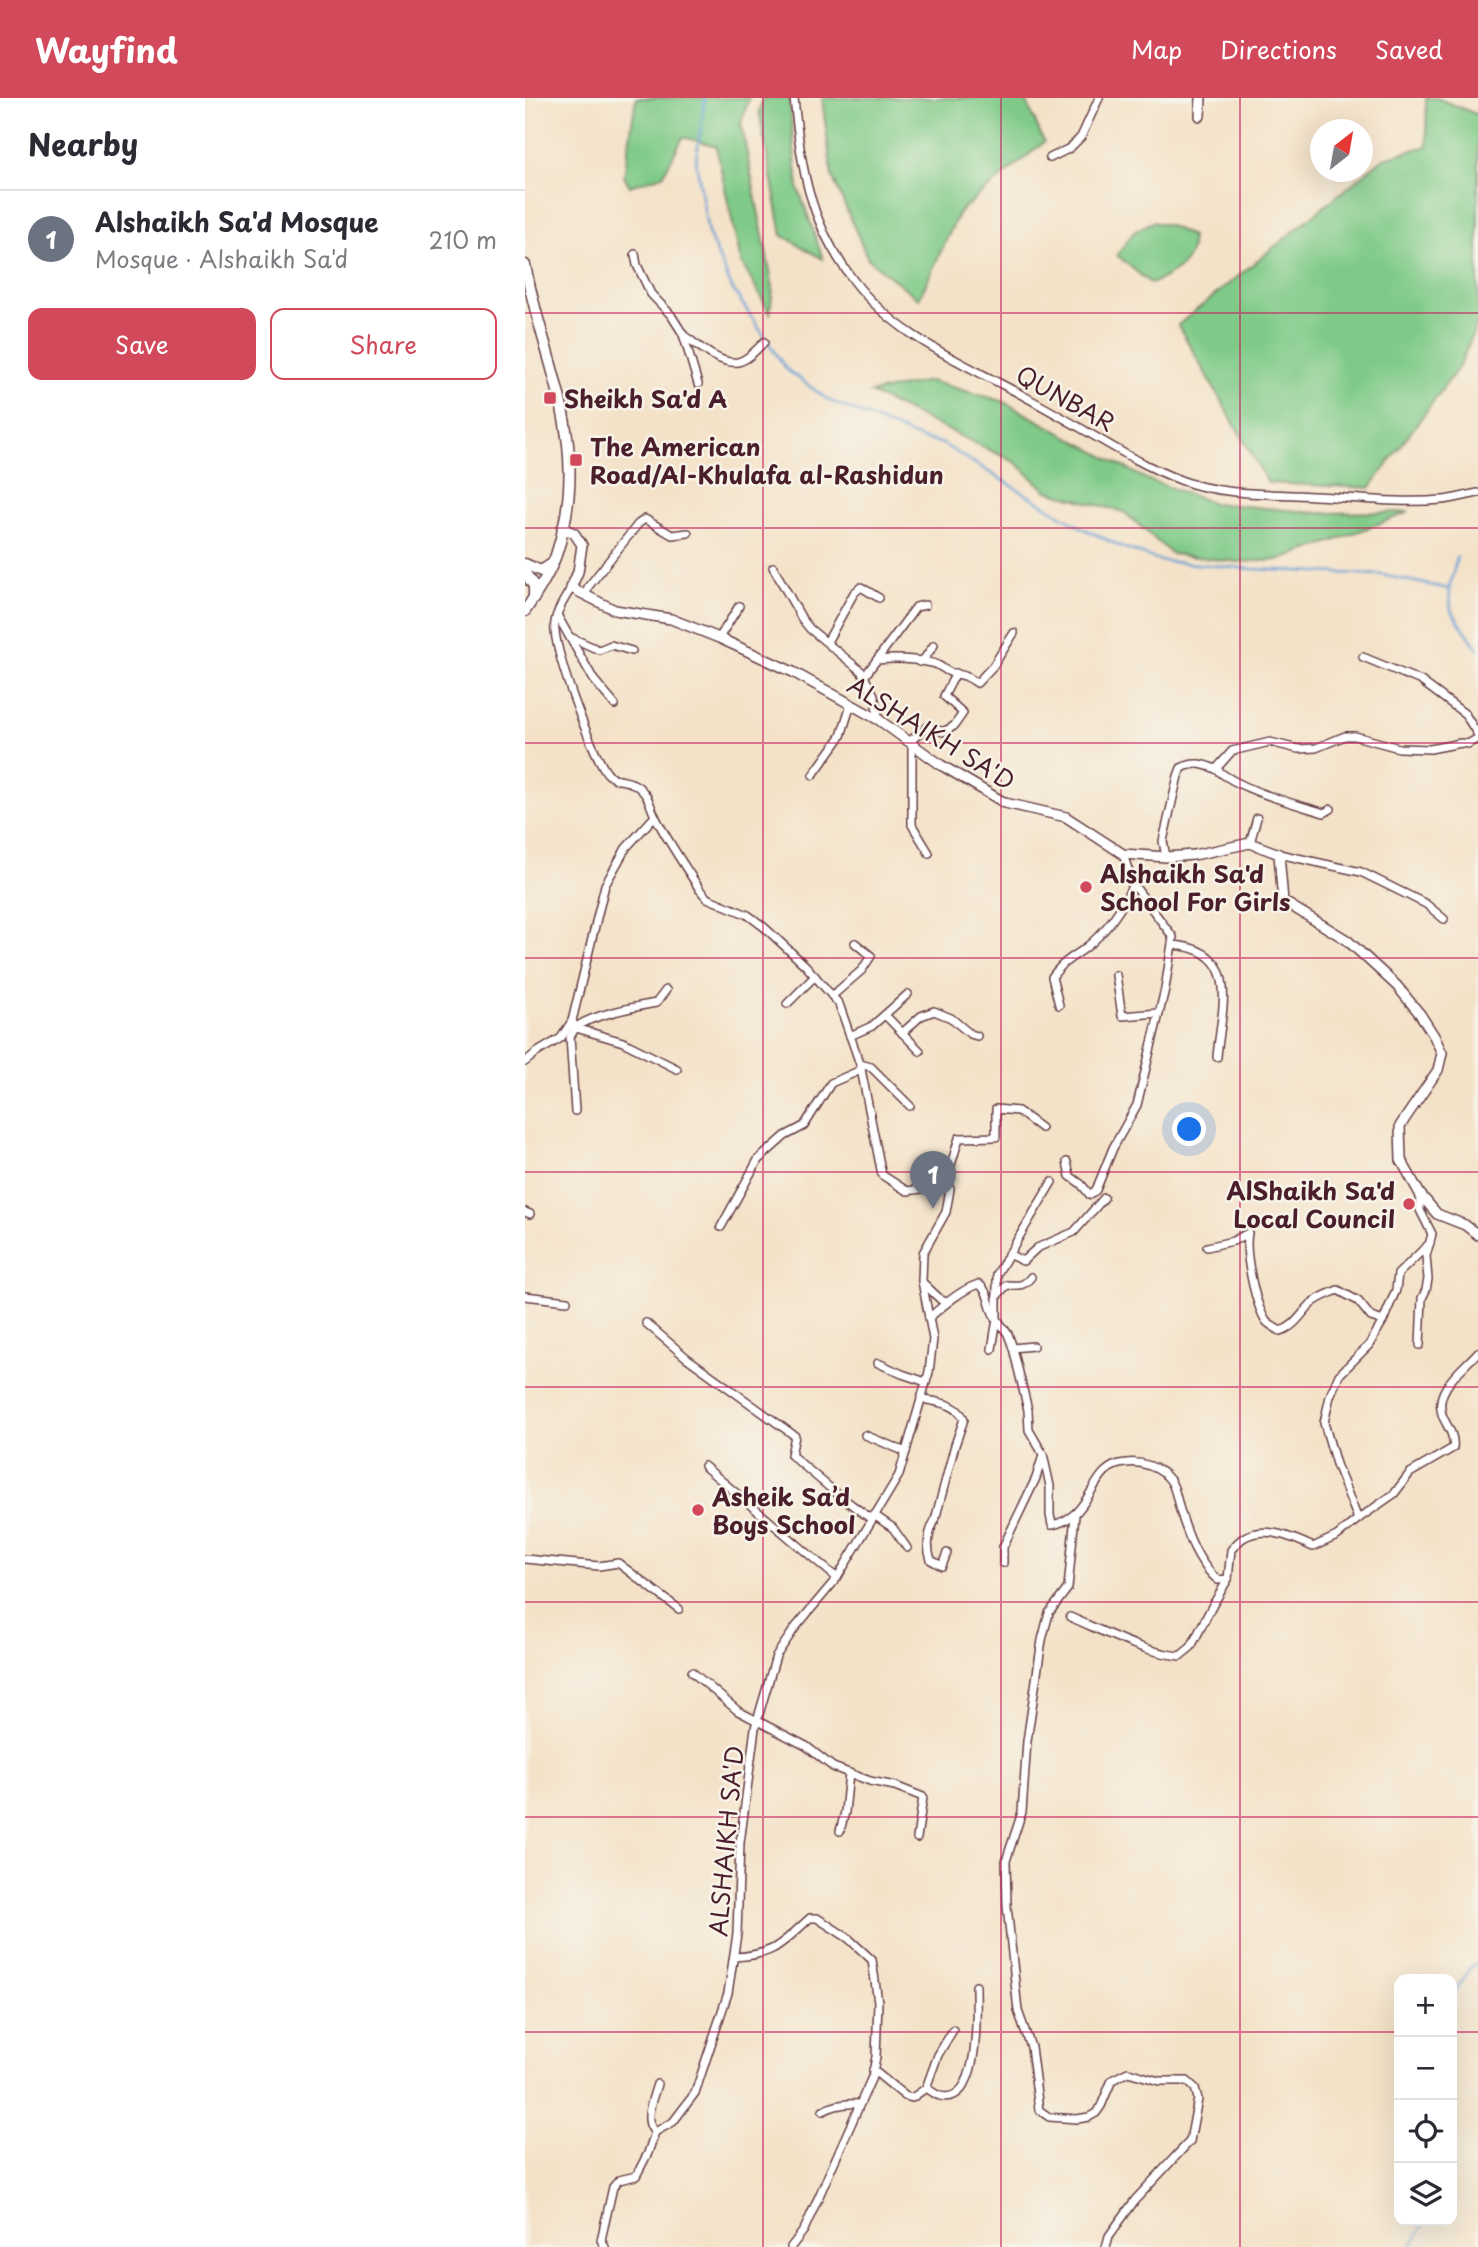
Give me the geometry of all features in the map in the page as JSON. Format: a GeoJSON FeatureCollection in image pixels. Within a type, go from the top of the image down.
{"type":"FeatureCollection","features":[{"type":"Feature","properties":{"kind":"main road"},"geometry":{"type":"LineString","coordinates":[[525,265],[563,409],[569,440],[570,493],[552,563],[525,611]]}},
{"type":"Feature","properties":{"kind":"main road"},"geometry":{"type":"LineString","coordinates":[[525,564],[541,571],[552,563]]}},
{"type":"Feature","properties":{"kind":"main road"},"geometry":{"type":"LineString","coordinates":[[526,575],[537,582],[544,581]]}},
{"type":"Feature","properties":{"kind":"main road"},"geometry":{"type":"LineString","coordinates":[[526,575],[534,586],[534,598]]}},
{"type":"Feature","properties":{"kind":"street","name":"QUNBAR"},"geometry":{"type":"LineString","coordinates":[[794,98],[799,155],[807,191],[819,223],[854,281],[874,304],[913,336],[1151,468],[1185,482],[1259,495],[1443,500],[1478,493]]}},
{"type":"Feature","properties":{"kind":"street"},"geometry":{"type":"LineString","coordinates":[[1050,158],[1070,148],[1080,137],[1099,98]]}},
{"type":"Feature","properties":{"kind":"street"},"geometry":{"type":"LineString","coordinates":[[1200,116],[1201,98]]}},
{"type":"Feature","properties":{"kind":"street"},"geometry":{"type":"LineString","coordinates":[[635,254],[637,265],[651,294],[671,315],[683,334],[698,384]]}},
{"type":"Feature","properties":{"kind":"street"},"geometry":{"type":"LineString","coordinates":[[683,334],[720,359],[737,362],[749,356],[764,342]]}},
{"type":"Feature","properties":{"kind":"street"},"geometry":{"type":"LineString","coordinates":[[586,596],[589,587],[638,524],[645,519],[672,535],[688,533]]}},
{"type":"Feature","properties":{"kind":"street"},"geometry":{"type":"LineString","coordinates":[[562,528],[574,533],[582,545],[578,572],[555,624],[562,662],[589,738],[608,774],[616,779],[630,780],[638,786],[707,898],[748,915],[764,927],[839,1004],[861,1067],[882,1175],[907,1191],[935,1187],[946,1182]]}},
{"type":"Feature","properties":{"kind":"street"},"geometry":{"type":"LineString","coordinates":[[773,567],[801,619],[861,671],[874,695],[879,720]]}},
{"type":"Feature","properties":{"kind":"street"},"geometry":{"type":"LineString","coordinates":[[827,642],[854,593],[861,587],[879,598]]}},
{"type":"Feature","properties":{"kind":"street","name":"ALSHAIKH SA'D"},"geometry":{"type":"LineString","coordinates":[[571,588],[615,610],[671,619],[793,672],[879,720],[941,765],[1005,803],[1066,817],[1123,854],[1166,857],[1193,855],[1250,843]]}},
{"type":"Feature","properties":{"kind":"street"},"geometry":{"type":"LineString","coordinates":[[864,677],[916,607],[925,605]]}},
{"type":"Feature","properties":{"kind":"street"},"geometry":{"type":"LineString","coordinates":[[719,638],[739,606]]}},
{"type":"Feature","properties":{"kind":"street"},"geometry":{"type":"LineString","coordinates":[[557,615],[594,680],[615,705]]}},
{"type":"Feature","properties":{"kind":"street"},"geometry":{"type":"LineString","coordinates":[[877,660],[898,658],[935,663],[950,673],[963,674],[977,683],[993,666],[1014,633]]}},
{"type":"Feature","properties":{"kind":"street"},"geometry":{"type":"LineString","coordinates":[[569,637],[599,650],[611,645],[632,651]]}},
{"type":"Feature","properties":{"kind":"street"},"geometry":{"type":"LineString","coordinates":[[918,662],[924,659],[934,645]]}},
{"type":"Feature","properties":{"kind":"street"},"geometry":{"type":"LineString","coordinates":[[1216,769],[1232,751],[1270,741],[1297,749],[1316,748],[1345,736],[1355,736],[1399,748],[1430,749],[1451,744],[1468,744],[1478,736],[1465,714],[1422,681],[1363,657]]}},
{"type":"Feature","properties":{"kind":"street"},"geometry":{"type":"LineString","coordinates":[[929,853],[912,825],[911,742],[929,726],[943,732],[950,729],[963,713],[944,696],[956,673]]}},
{"type":"Feature","properties":{"kind":"street"},"geometry":{"type":"LineString","coordinates":[[813,775],[841,736],[851,704]]}},
{"type":"Feature","properties":{"kind":"street"},"geometry":{"type":"LineString","coordinates":[[1166,857],[1163,841],[1181,768],[1200,763],[1216,769],[1225,777],[1272,796],[1324,813],[1331,809]]}},
{"type":"Feature","properties":{"kind":"street"},"geometry":{"type":"LineString","coordinates":[[575,1111],[570,1037],[605,885],[626,848],[655,816]]}},
{"type":"Feature","properties":{"kind":"street"},"geometry":{"type":"LineString","coordinates":[[1257,818],[1250,843],[1279,854],[1361,872],[1426,904],[1444,919]]}},
{"type":"Feature","properties":{"kind":"street"},"geometry":{"type":"LineString","coordinates":[[1067,1162],[1070,1176],[1090,1195],[1096,1190],[1118,1138],[1137,1105],[1173,945],[1173,937],[1133,884],[1123,854]]}},
{"type":"Feature","properties":{"kind":"street"},"geometry":{"type":"LineString","coordinates":[[1279,854],[1283,901],[1347,940],[1397,986],[1420,1014],[1442,1054],[1438,1070],[1400,1126],[1401,1160],[1420,1194],[1437,1214],[1465,1225],[1478,1235]]}},
{"type":"Feature","properties":{"kind":"street"},"geometry":{"type":"LineString","coordinates":[[1059,1005],[1052,977],[1064,961],[1086,948],[1119,913],[1133,884]]}},
{"type":"Feature","properties":{"kind":"street"},"geometry":{"type":"LineString","coordinates":[[832,996],[862,970],[871,956],[855,943]]}},
{"type":"Feature","properties":{"kind":"street"},"geometry":{"type":"LineString","coordinates":[[1173,945],[1192,947],[1200,951],[1222,976],[1224,995],[1217,1057]]}},
{"type":"Feature","properties":{"kind":"street"},"geometry":{"type":"LineString","coordinates":[[1116,975],[1122,1016],[1159,1013]]}},
{"type":"Feature","properties":{"kind":"street"},"geometry":{"type":"LineString","coordinates":[[787,1004],[814,976]]}},
{"type":"Feature","properties":{"kind":"street"},"geometry":{"type":"LineString","coordinates":[[525,1062],[562,1038],[574,1024],[628,1008],[656,1003],[666,990]]}},
{"type":"Feature","properties":{"kind":"street"},"geometry":{"type":"LineString","coordinates":[[849,1037],[872,1026],[908,994]]}},
{"type":"Feature","properties":{"kind":"street"},"geometry":{"type":"LineString","coordinates":[[902,1033],[921,1016],[934,1010],[951,1018],[969,1034],[978,1036]]}},
{"type":"Feature","properties":{"kind":"street"},"geometry":{"type":"LineString","coordinates":[[885,1015],[920,1051]]}},
{"type":"Feature","properties":{"kind":"street"},"geometry":{"type":"LineString","coordinates":[[574,1024],[623,1042],[677,1069]]}},
{"type":"Feature","properties":{"kind":"street"},"geometry":{"type":"LineString","coordinates":[[721,1227],[758,1160],[785,1136],[804,1126],[831,1083],[861,1067],[871,1067],[910,1106]]}},
{"type":"Feature","properties":{"kind":"street","name":"ALSHAIKH SA'D"},"geometry":{"type":"LineString","coordinates":[[605,2247],[601,2240],[613,2187],[619,2180],[636,2176],[655,2133],[673,2122],[695,2093],[728,1993],[737,1934],[740,1843],[756,1720],[776,1656],[837,1578],[899,1475],[926,1382],[933,1339],[922,1281],[923,1253],[946,1212],[950,1189],[946,1182],[959,1138],[996,1137],[996,1109],[1018,1111],[1041,1128]]}},
{"type":"Feature","properties":{"kind":"street"},"geometry":{"type":"LineString","coordinates":[[992,1349],[997,1320],[997,1274],[1052,1182]]}},
{"type":"Feature","properties":{"kind":"street"},"geometry":{"type":"LineString","coordinates":[[1420,1194],[1420,1210],[1432,1234],[1426,1256],[1428,1279],[1422,1298],[1420,1345]]}},
{"type":"Feature","properties":{"kind":"street"},"geometry":{"type":"LineString","coordinates":[[1009,1254],[1023,1261],[1037,1248],[1074,1232],[1104,1198]]}},
{"type":"Feature","properties":{"kind":"street"},"geometry":{"type":"LineString","coordinates":[[1207,1247],[1234,1241],[1248,1233],[1246,1241],[1252,1285],[1267,1323],[1280,1331],[1289,1328],[1322,1296],[1338,1290],[1358,1301],[1371,1317],[1383,1321]]}},
{"type":"Feature","properties":{"kind":"street"},"geometry":{"type":"LineString","coordinates":[[1357,1518],[1336,1464],[1324,1423],[1330,1396],[1339,1375],[1369,1345],[1383,1321],[1396,1290],[1398,1273],[1430,1243]]}},
{"type":"Feature","properties":{"kind":"street"},"geometry":{"type":"LineString","coordinates":[[997,1296],[1007,1285],[1020,1286],[1026,1284],[1031,1277]]}},
{"type":"Feature","properties":{"kind":"street"},"geometry":{"type":"LineString","coordinates":[[922,1281],[941,1300],[947,1302]]}},
{"type":"Feature","properties":{"kind":"street"},"geometry":{"type":"LineString","coordinates":[[929,1318],[972,1286],[979,1284],[988,1294],[992,1314],[1008,1334],[1013,1348],[1028,1410],[1029,1430],[1043,1454],[1050,1486],[1052,1525],[1075,1515]]}},
{"type":"Feature","properties":{"kind":"street"},"geometry":{"type":"LineString","coordinates":[[525,1296],[567,1301]]}},
{"type":"Feature","properties":{"kind":"street"},"geometry":{"type":"LineString","coordinates":[[646,1324],[687,1358],[795,1436],[791,1455],[836,1493],[893,1528],[907,1548]]}},
{"type":"Feature","properties":{"kind":"street"},"geometry":{"type":"LineString","coordinates":[[1013,1348],[1033,1346]]}},
{"type":"Feature","properties":{"kind":"street"},"geometry":{"type":"LineString","coordinates":[[1070,1617],[1131,1643],[1165,1655],[1180,1657],[1191,1647],[1229,1579],[1231,1550],[1243,1538],[1263,1531],[1296,1539],[1313,1547],[1337,1536],[1357,1518],[1394,1494],[1410,1473],[1453,1448],[1454,1440],[1441,1413],[1443,1390],[1478,1352]]}},
{"type":"Feature","properties":{"kind":"street"},"geometry":{"type":"LineString","coordinates":[[878,1363],[926,1382]]}},
{"type":"Feature","properties":{"kind":"street"},"geometry":{"type":"LineString","coordinates":[[921,1399],[946,1404],[961,1411],[964,1419],[935,1520],[929,1531],[928,1552],[931,1560],[942,1566],[947,1553]]}},
{"type":"Feature","properties":{"kind":"street"},"geometry":{"type":"LineString","coordinates":[[865,1435],[906,1452]]}},
{"type":"Feature","properties":{"kind":"street"},"geometry":{"type":"LineString","coordinates":[[1003,1563],[1003,1547],[1036,1478],[1043,1454]]}},
{"type":"Feature","properties":{"kind":"street"},"geometry":{"type":"LineString","coordinates":[[1106,2247],[1109,2236],[1135,2200],[1190,2141],[1198,2099],[1195,2088],[1187,2081],[1159,2081],[1128,2072],[1112,2080],[1096,2113],[1089,2117],[1049,2117],[1039,2110],[1031,2048],[1018,2011],[1007,1906],[1006,1861],[1022,1812],[1027,1741],[1042,1640],[1049,1613],[1068,1588],[1075,1515],[1106,1468],[1117,1463],[1150,1465],[1169,1478],[1194,1547],[1210,1574],[1218,1580],[1229,1579]]}},
{"type":"Feature","properties":{"kind":"street"},"geometry":{"type":"LineString","coordinates":[[704,1466],[837,1578]]}},
{"type":"Feature","properties":{"kind":"street"},"geometry":{"type":"LineString","coordinates":[[525,1559],[599,1566],[618,1563],[679,1609]]}},
{"type":"Feature","properties":{"kind":"street"},"geometry":{"type":"LineString","coordinates":[[692,1672],[738,1711],[806,1746],[833,1767],[923,1797],[917,1838]]}},
{"type":"Feature","properties":{"kind":"street"},"geometry":{"type":"LineString","coordinates":[[840,1831],[849,1773]]}},
{"type":"Feature","properties":{"kind":"street"},"geometry":{"type":"LineString","coordinates":[[734,1957],[754,1956],[778,1948],[810,1918],[817,1918],[848,1938],[872,1961],[878,2003],[873,2070],[844,2143],[804,2230],[791,2247]]}},
{"type":"Feature","properties":{"kind":"street"},"geometry":{"type":"LineString","coordinates":[[926,2088],[939,2096],[952,2096],[960,2091],[971,2074],[976,1986]]}},
{"type":"Feature","properties":{"kind":"street"},"geometry":{"type":"LineString","coordinates":[[873,2070],[905,2096],[912,2098],[926,2088],[938,2055],[953,2030]]}},
{"type":"Feature","properties":{"kind":"street"},"geometry":{"type":"LineString","coordinates":[[655,2133],[648,2122],[657,2084]]}},
{"type":"Feature","properties":{"kind":"street"},"geometry":{"type":"LineString","coordinates":[[823,2111],[831,2107],[858,2104]]}},
{"type":"Feature","properties":{"kind":"green space"},"geometry":{"type":"Polygon","coordinates":[[[636,98],[749,98],[741,123],[773,287],[770,313],[741,262],[716,146],[683,137],[663,175],[630,186],[624,176],[636,98]]]}},
{"type":"Feature","properties":{"kind":"green space"},"geometry":{"type":"Polygon","coordinates":[[[763,98],[789,98],[798,187],[823,259],[782,235],[759,111],[763,98]]]}},
{"type":"Feature","properties":{"kind":"green space"},"geometry":{"type":"Polygon","coordinates":[[[822,98],[1025,98],[1044,142],[959,212],[919,299],[868,259],[832,176],[822,98]]]}},
{"type":"Feature","properties":{"kind":"green space"},"geometry":{"type":"Polygon","coordinates":[[[1426,98],[1437,98],[1478,115],[1478,321],[1460,365],[1370,488],[1268,483],[1178,325],[1354,182],[1373,182],[1373,167],[1384,158],[1427,146],[1426,98]]]}},
{"type":"Feature","properties":{"kind":"green space"},"geometry":{"type":"Polygon","coordinates":[[[1152,222],[1168,225],[1191,236],[1191,246],[1186,261],[1180,267],[1151,284],[1117,255],[1134,232],[1152,222]]]}},
{"type":"Feature","properties":{"kind":"green space"},"geometry":{"type":"Polygon","coordinates":[[[929,381],[1002,401],[1146,479],[1213,503],[1318,513],[1409,512],[1277,560],[1238,562],[1172,554],[1124,512],[1047,491],[1015,462],[870,393],[929,381]]]}},
{"type":"Feature","properties":{"kind":"waterway"},"geometry":{"type":"LineString","coordinates":[[705,98],[696,160],[708,233],[732,288],[786,369],[828,400],[922,439],[941,443],[1084,529],[1161,561],[1253,569],[1382,575],[1449,589]]}},
{"type":"Feature","properties":{"kind":"waterway"},"geometry":{"type":"LineString","coordinates":[[1457,557],[1449,589],[1451,610],[1478,649]]}},
{"type":"Feature","properties":{"kind":"waterway"},"geometry":{"type":"LineString","coordinates":[[1457,1988],[1470,1968],[1478,1963]]}},
{"type":"Feature","properties":{"kind":"waterway"},"geometry":{"type":"LineString","coordinates":[[1412,2247],[1423,2226]]}},
{"type":"Feature","properties":{"kind":"place","name":"Sheikh Sa'd A"},"geometry":{"type":"Point","coordinates":[550,398]}},
{"type":"Feature","properties":{"kind":"place","name":"The American Road/Al-Khulafa al-Rashidun"},"geometry":{"type":"Point","coordinates":[576,460]}},
{"type":"Feature","properties":{"kind":"place","name":"Alshaikh Sa'd School For Girls"},"geometry":{"type":"Point","coordinates":[1086,887]}},
{"type":"Feature","properties":{"kind":"place","name":"AlShaikh Sa'd Local Council"},"geometry":{"type":"Point","coordinates":[1409,1204]}},
{"type":"Feature","properties":{"kind":"place","name":"Alshaikh Sa'd Mosque"},"geometry":{"type":"Point","coordinates":[933,1209]}},
{"type":"Feature","properties":{"kind":"place","name":"Asheik Sa’d Boys School"},"geometry":{"type":"Point","coordinates":[698,1510]}}]}
